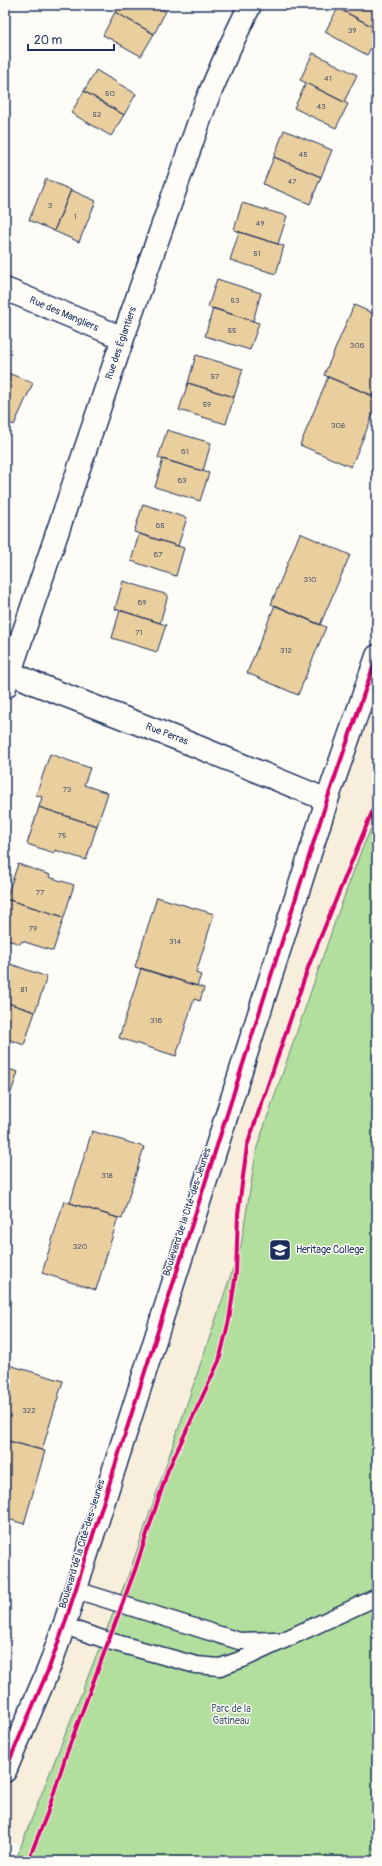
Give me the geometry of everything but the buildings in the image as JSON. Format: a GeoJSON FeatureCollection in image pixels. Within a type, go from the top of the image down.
{"type":"FeatureCollection","features":[{"type":"Feature","properties":{"kind":"street","name":"Rue des Églantiers"},"geometry":{"type":"LineString","coordinates":[[7,676],[206,102],[250,5]]}},
{"type":"Feature","properties":{"kind":"street","name":"Rue des Mangliers"},"geometry":{"type":"LineString","coordinates":[[5,289],[123,338]]}},
{"type":"Feature","properties":{"kind":"street","name":"Boulevard de la Cité-des-Jeunes"},"geometry":{"type":"LineString","coordinates":[[5,1771],[49,1668],[64,1626],[328,800],[377,656]]}},
{"type":"Feature","properties":{"kind":"street","name":"Rue Perras"},"geometry":{"type":"LineString","coordinates":[[7,676],[36,684],[191,744],[328,800]]}},
{"type":"Feature","properties":{"kind":"lane"},"geometry":{"type":"LineString","coordinates":[[76,1590],[239,1641],[263,1642],[284,1639]]}},
{"type":"Feature","properties":{"kind":"lane"},"geometry":{"type":"LineString","coordinates":[[64,1626],[109,1641],[196,1665],[220,1667],[243,1659],[377,1597]]}},
{"type":"Feature","properties":{"kind":"shaded area","name":"Parc de la Gatineau"},"geometry":{"type":"Polygon","coordinates":[[[377,656],[377,1861],[50,1851],[5,1841],[5,1771],[377,656]]]}},
{"type":"Feature","properties":{"kind":"green space","name":"Parc de la Gatineau"},"geometry":{"type":"Polygon","coordinates":[[[377,815],[377,1861],[15,1861],[131,1568],[241,1245],[257,1147],[337,916],[361,851],[377,815]]]}},
{"type":"Feature","properties":{"kind":"cycle path"},"geometry":{"type":"LineString","coordinates":[[5,1771],[49,1668],[64,1626],[327,800],[377,656]]}},
{"type":"Feature","properties":{"kind":"cycle path"},"geometry":{"type":"LineString","coordinates":[[28,1861],[47,1814],[66,1755],[135,1570],[168,1470],[219,1361],[229,1320],[236,1273],[238,1214],[247,1146],[309,965],[377,800]]}},
{"type":"Feature","properties":{"kind":"place","name":"Heritage College"},"geometry":{"type":"Point","coordinates":[280,1250]}}]}
